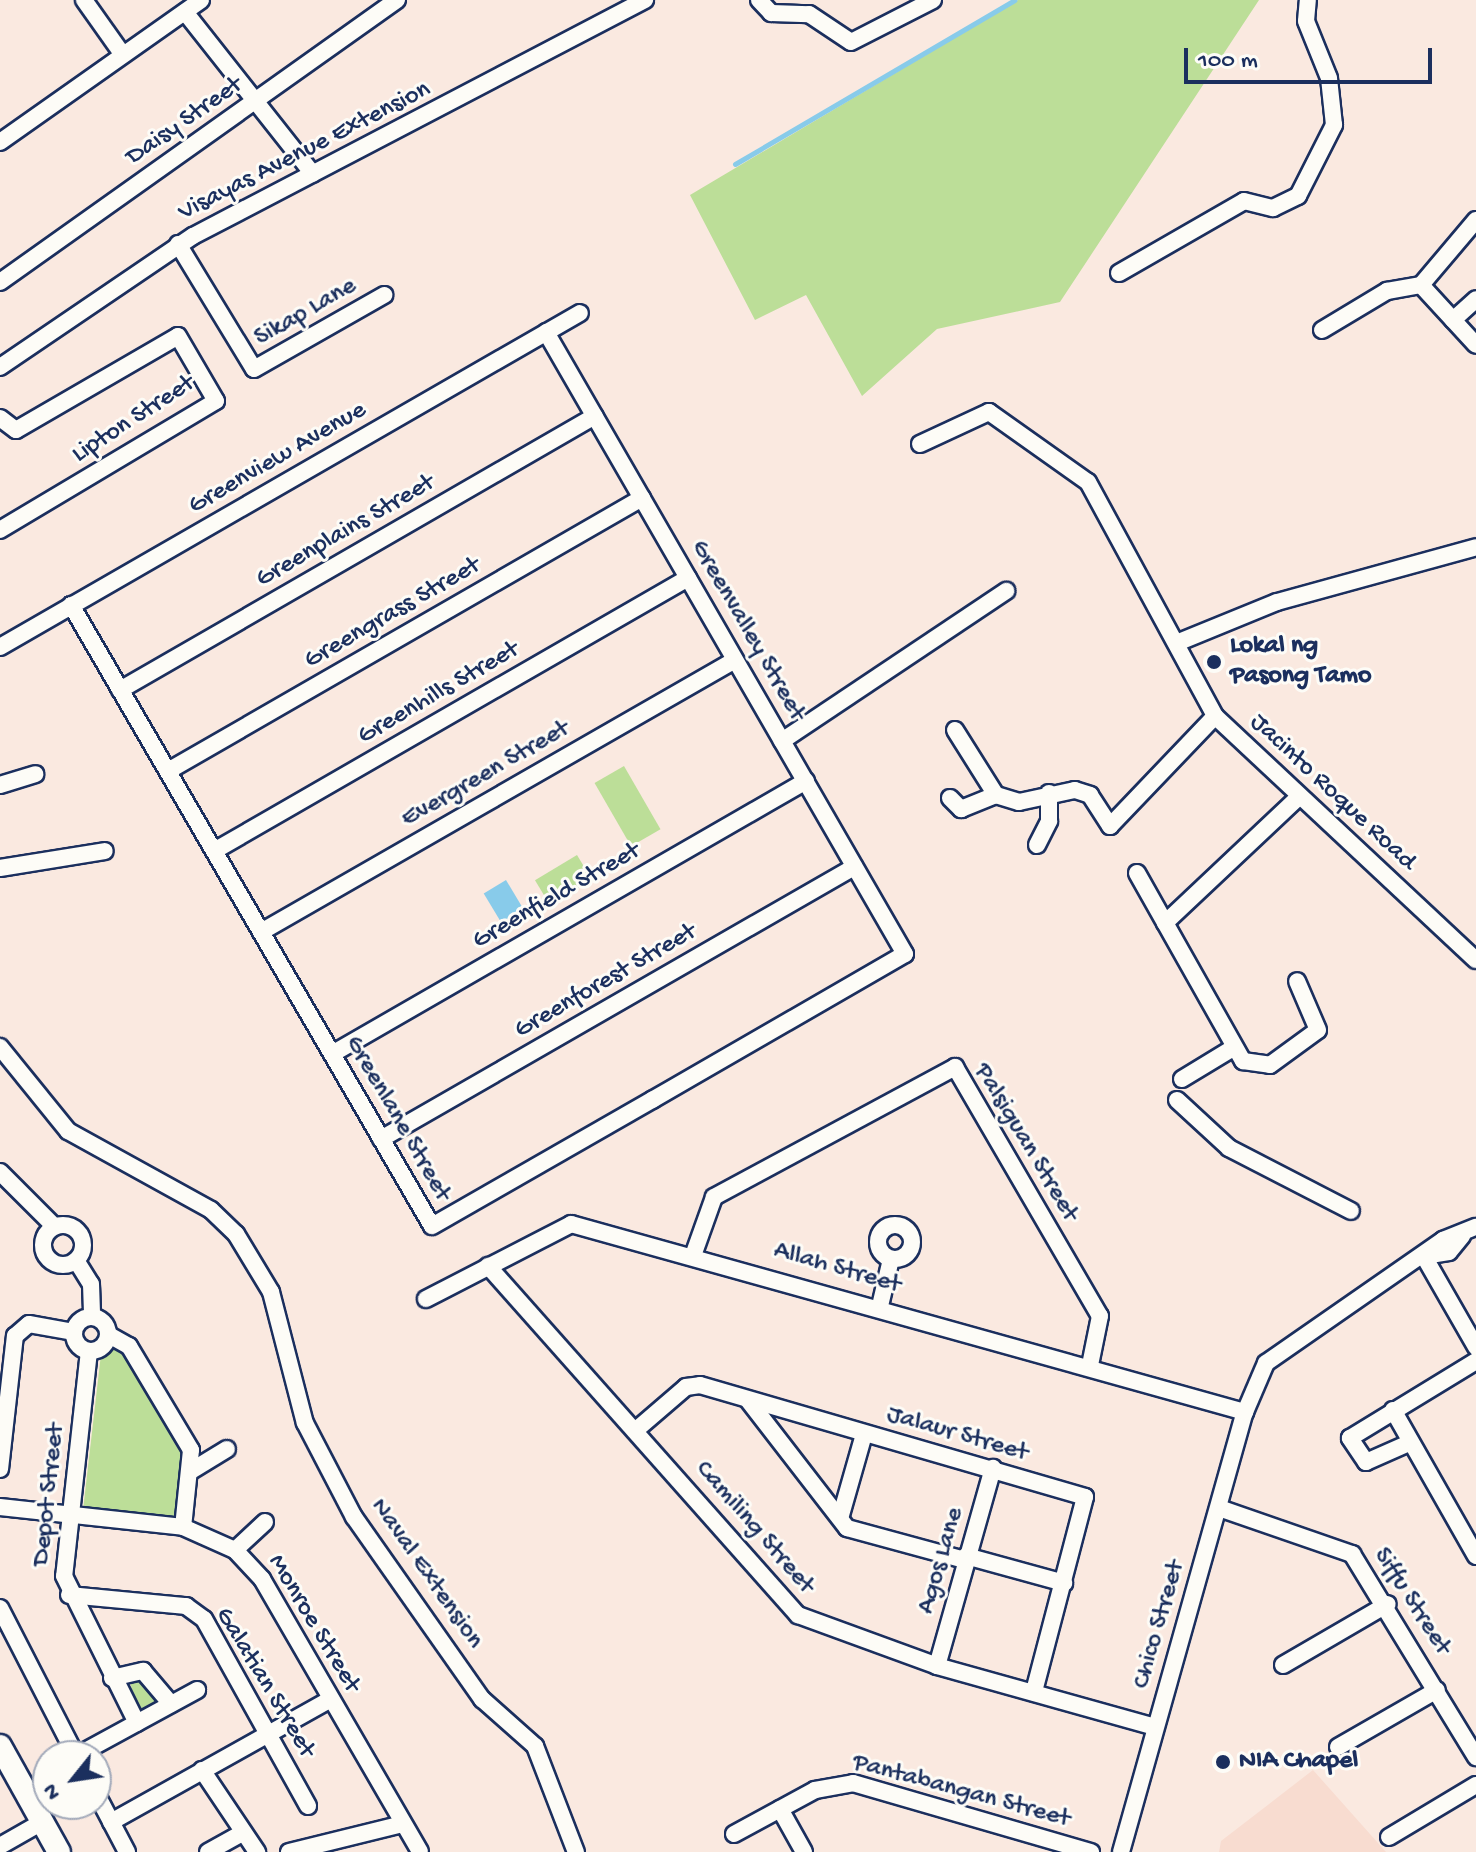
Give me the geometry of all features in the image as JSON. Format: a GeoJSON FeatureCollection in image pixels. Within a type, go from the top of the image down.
{"type":"FeatureCollection","features":[{"type":"Feature","properties":{"kind":"main road"},"geometry":{"type":"LineString","coordinates":[[0,1746],[59,1852]]}},
{"type":"Feature","properties":{"kind":"street"},"geometry":{"type":"LineString","coordinates":[[84,0],[123,55]]}},
{"type":"Feature","properties":{"kind":"street"},"geometry":{"type":"LineString","coordinates":[[0,142],[201,0]]}},
{"type":"Feature","properties":{"kind":"street","name":"Daisy Street"},"geometry":{"type":"LineString","coordinates":[[0,282],[397,0]]}},
{"type":"Feature","properties":{"kind":"street","name":"Visayas Avenue Extension"},"geometry":{"type":"LineString","coordinates":[[0,367],[178,244],[645,0]]}},
{"type":"Feature","properties":{"kind":"street"},"geometry":{"type":"LineString","coordinates":[[759,0],[771,13],[809,14],[851,42],[933,0]]}},
{"type":"Feature","properties":{"kind":"street"},"geometry":{"type":"LineString","coordinates":[[1119,273],[1244,201],[1273,208],[1298,196],[1334,125],[1329,78],[1306,21],[1308,0]]}},
{"type":"Feature","properties":{"kind":"street"},"geometry":{"type":"LineString","coordinates":[[185,12],[313,174]]}},
{"type":"Feature","properties":{"kind":"street"},"geometry":{"type":"LineString","coordinates":[[1322,330],[1387,291],[1421,285],[1476,220]]}},
{"type":"Feature","properties":{"kind":"street","name":"Sikap Lane"},"geometry":{"type":"LineString","coordinates":[[178,244],[254,369],[384,295]]}},
{"type":"Feature","properties":{"kind":"street"},"geometry":{"type":"LineString","coordinates":[[1421,285],[1476,345]]}},
{"type":"Feature","properties":{"kind":"street"},"geometry":{"type":"LineString","coordinates":[[1453,320],[1476,299]]}},
{"type":"Feature","properties":{"kind":"street","name":"Greenview Avenue"},"geometry":{"type":"LineString","coordinates":[[0,647],[580,313]]}},
{"type":"Feature","properties":{"kind":"street","name":"Greenvalley Street"},"geometry":{"type":"LineString","coordinates":[[546,332],[905,954]]}},
{"type":"Feature","properties":{"kind":"street","name":"Lipton Street"},"geometry":{"type":"LineString","coordinates":[[0,418],[16,430],[178,336],[216,401],[0,530]]}},
{"type":"Feature","properties":{"kind":"street","name":"Jacinto Roque Road"},"geometry":{"type":"LineString","coordinates":[[920,444],[989,412],[1075,472],[1100,496],[1215,716],[1476,960]]}},
{"type":"Feature","properties":{"kind":"street","name":"Greenplains Street"},"geometry":{"type":"LineString","coordinates":[[120,690],[595,416]]}},
{"type":"Feature","properties":{"kind":"street","name":"Greengrass Street"},"geometry":{"type":"LineString","coordinates":[[168,771],[642,498]]}},
{"type":"Feature","properties":{"kind":"street"},"geometry":{"type":"LineString","coordinates":[[1179,642],[1277,602],[1476,547]]}},
{"type":"Feature","properties":{"kind":"street","name":"Greenhills Street"},"geometry":{"type":"LineString","coordinates":[[214,851],[688,578]]}},
{"type":"Feature","properties":{"kind":"street"},"geometry":{"type":"LineString","coordinates":[[782,741],[1006,591]]}},
{"type":"Feature","properties":{"kind":"street","name":"Greenlane Street"},"geometry":{"type":"LineString","coordinates":[[71,605],[432,1226],[905,954]]}},
{"type":"Feature","properties":{"kind":"street","name":"Evergreen Street"},"geometry":{"type":"LineString","coordinates":[[261,932],[735,660]]}},
{"type":"Feature","properties":{"kind":"street"},"geometry":{"type":"LineString","coordinates":[[950,798],[961,809],[996,795],[1019,802],[1049,793],[1090,795],[1110,826],[1215,716]]}},
{"type":"Feature","properties":{"kind":"street"},"geometry":{"type":"LineString","coordinates":[[955,730],[996,795]]}},
{"type":"Feature","properties":{"kind":"street"},"geometry":{"type":"LineString","coordinates":[[0,785],[35,774]]}},
{"type":"Feature","properties":{"kind":"street","name":"Greenfield Street"},"geometry":{"type":"LineString","coordinates":[[332,1054],[806,781]]}},
{"type":"Feature","properties":{"kind":"street"},"geometry":{"type":"LineString","coordinates":[[1037,845],[1049,821],[1049,793]]}},
{"type":"Feature","properties":{"kind":"street"},"geometry":{"type":"LineString","coordinates":[[1165,923],[1300,796]]}},
{"type":"Feature","properties":{"kind":"street"},"geometry":{"type":"LineString","coordinates":[[0,868],[105,851]]}},
{"type":"Feature","properties":{"kind":"street","name":"Greenforest Street"},"geometry":{"type":"LineString","coordinates":[[381,1139],[854,867]]}},
{"type":"Feature","properties":{"kind":"street"},"geometry":{"type":"LineString","coordinates":[[1137,873],[1233,1048],[1257,1067],[1308,1043],[1318,1030],[1297,981]]}},
{"type":"Feature","properties":{"kind":"street","name":"Naval Extension"},"geometry":{"type":"LineString","coordinates":[[0,1047],[68,1131],[211,1210],[236,1234],[271,1292],[305,1423],[348,1506],[482,1699],[535,1746],[576,1852]]}},
{"type":"Feature","properties":{"kind":"street"},"geometry":{"type":"LineString","coordinates":[[1182,1079],[1233,1048]]}},
{"type":"Feature","properties":{"kind":"street","name":"Palsiguan Street"},"geometry":{"type":"LineString","coordinates":[[694,1253],[714,1197],[955,1067],[1100,1316],[1090,1365]]}},
{"type":"Feature","properties":{"kind":"street"},"geometry":{"type":"LineString","coordinates":[[1177,1100],[1229,1148],[1351,1211]]}},
{"type":"Feature","properties":{"kind":"street"},"geometry":{"type":"LineString","coordinates":[[0,1172],[51,1223],[70,1228],[83,1249],[79,1265],[91,1284],[92,1316],[109,1335],[129,1346],[188,1442],[191,1471],[183,1527]]}},
{"type":"Feature","properties":{"kind":"street"},"geometry":{"type":"LineString","coordinates":[[51,1223],[43,1238],[57,1262],[79,1265]]}},
{"type":"Feature","properties":{"kind":"street","name":"Allah Street"},"geometry":{"type":"LineString","coordinates":[[426,1299],[571,1224],[694,1253],[1245,1412]]}},
{"type":"Feature","properties":{"kind":"street","name":"Chico Street"},"geometry":{"type":"LineString","coordinates":[[1121,1852],[1245,1412],[1279,1350],[1428,1257],[1443,1240],[1469,1231]]}},
{"type":"Feature","properties":{"kind":"street"},"geometry":{"type":"LineString","coordinates":[[1428,1257],[1476,1347]]}},
{"type":"Feature","properties":{"kind":"street"},"geometry":{"type":"LineString","coordinates":[[880,1306],[891,1259]]}},
{"type":"Feature","properties":{"kind":"street","name":"Camiling Street"},"geometry":{"type":"LineString","coordinates":[[488,1266],[798,1615],[937,1666],[1155,1727]]}},
{"type":"Feature","properties":{"kind":"street"},"geometry":{"type":"LineString","coordinates":[[74,1332],[92,1316]]}},
{"type":"Feature","properties":{"kind":"street"},"geometry":{"type":"LineString","coordinates":[[0,1469],[15,1336],[29,1324],[74,1332],[89,1351],[109,1335]]}},
{"type":"Feature","properties":{"kind":"street","name":"Depot Street"},"geometry":{"type":"LineString","coordinates":[[89,1351],[63,1560],[69,1595],[137,1723]]}},
{"type":"Feature","properties":{"kind":"street"},"geometry":{"type":"LineString","coordinates":[[1409,1443],[1372,1462],[1354,1452],[1355,1431],[1476,1361]]}},
{"type":"Feature","properties":{"kind":"street","name":"Jalaur Street"},"geometry":{"type":"LineString","coordinates":[[636,1430],[686,1387],[748,1400],[993,1468],[1085,1497],[1034,1692]]}},
{"type":"Feature","properties":{"kind":"street"},"geometry":{"type":"LineString","coordinates":[[748,1400],[841,1515],[859,1532],[1064,1583]]}},
{"type":"Feature","properties":{"kind":"street"},"geometry":{"type":"LineString","coordinates":[[1393,1410],[1476,1556]]}},
{"type":"Feature","properties":{"kind":"street"},"geometry":{"type":"LineString","coordinates":[[841,1515],[864,1434]]}},
{"type":"Feature","properties":{"kind":"street"},"geometry":{"type":"LineString","coordinates":[[191,1471],[227,1449]]}},
{"type":"Feature","properties":{"kind":"street","name":"Agos Lane"},"geometry":{"type":"LineString","coordinates":[[937,1666],[993,1468]]}},
{"type":"Feature","properties":{"kind":"street","name":"Monroe Street"},"geometry":{"type":"LineString","coordinates":[[0,1507],[69,1517],[183,1527],[235,1550],[262,1579],[420,1852]]}},
{"type":"Feature","properties":{"kind":"street","name":"Siffu Street"},"geometry":{"type":"LineString","coordinates":[[1219,1508],[1343,1548],[1388,1604],[1476,1757]]}},
{"type":"Feature","properties":{"kind":"street"},"geometry":{"type":"LineString","coordinates":[[235,1550],[265,1522]]}},
{"type":"Feature","properties":{"kind":"street","name":"Galatian Street"},"geometry":{"type":"LineString","coordinates":[[69,1595],[186,1606],[204,1619],[308,1806]]}},
{"type":"Feature","properties":{"kind":"street"},"geometry":{"type":"LineString","coordinates":[[1283,1665],[1388,1604]]}},
{"type":"Feature","properties":{"kind":"street"},"geometry":{"type":"LineString","coordinates":[[0,1608],[68,1740]]}},
{"type":"Feature","properties":{"kind":"street"},"geometry":{"type":"LineString","coordinates":[[112,1678],[143,1671],[171,1704]]}},
{"type":"Feature","properties":{"kind":"street"},"geometry":{"type":"LineString","coordinates":[[106,1740],[197,1690]]}},
{"type":"Feature","properties":{"kind":"street"},"geometry":{"type":"LineString","coordinates":[[1338,1747],[1437,1690]]}},
{"type":"Feature","properties":{"kind":"street"},"geometry":{"type":"LineString","coordinates":[[127,1852],[111,1822],[331,1699]]}},
{"type":"Feature","properties":{"kind":"street"},"geometry":{"type":"LineString","coordinates":[[202,1770],[239,1835],[257,1852]]}},
{"type":"Feature","properties":{"kind":"street","name":"Pantabangan Street"},"geometry":{"type":"LineString","coordinates":[[734,1834],[829,1784],[853,1783],[1091,1852]]}},
{"type":"Feature","properties":{"kind":"street"},"geometry":{"type":"LineString","coordinates":[[1389,1837],[1476,1785]]}},
{"type":"Feature","properties":{"kind":"street"},"geometry":{"type":"LineString","coordinates":[[780,1809],[804,1852]]}},
{"type":"Feature","properties":{"kind":"street"},"geometry":{"type":"LineString","coordinates":[[0,1846],[42,1822]]}},
{"type":"Feature","properties":{"kind":"street"},"geometry":{"type":"LineString","coordinates":[[289,1852],[403,1824]]}},
{"type":"Feature","properties":{"kind":"street"},"geometry":{"type":"LineString","coordinates":[[208,1852],[239,1835]]}},
{"type":"Feature","properties":{"kind":"shaded area"},"geometry":{"type":"Polygon","coordinates":[[[1313,1770],[1386,1852],[1219,1852],[1221,1841],[1313,1770]]]}},
{"type":"Feature","properties":{"kind":"green space"},"geometry":{"type":"Polygon","coordinates":[[[1018,0],[1259,0],[1060,302],[937,329],[862,396],[806,295],[755,320],[690,195],[1018,0]]]}},
{"type":"Feature","properties":{"kind":"green space"},"geometry":{"type":"Polygon","coordinates":[[[624,766],[660,829],[631,846],[595,783],[624,766]]]}},
{"type":"Feature","properties":{"kind":"green space"},"geometry":{"type":"Polygon","coordinates":[[[577,855],[592,880],[550,905],[535,880],[577,855]]]}},
{"type":"Feature","properties":{"kind":"green space"},"geometry":{"type":"Polygon","coordinates":[[[125,1346],[185,1448],[176,1520],[83,1510],[101,1354],[125,1346]]]}},
{"type":"Feature","properties":{"kind":"green space"},"geometry":{"type":"Polygon","coordinates":[[[129,1678],[146,1680],[160,1701],[138,1714],[129,1678]]]}},
{"type":"Feature","properties":{"kind":"water"},"geometry":{"type":"Polygon","coordinates":[[[506,880],[527,915],[505,929],[484,893],[506,880]]]}},
{"type":"Feature","properties":{"kind":"waterway"},"geometry":{"type":"LineString","coordinates":[[735,164],[1015,0]]}},
{"type":"Feature","properties":{"kind":"place","name":"Lokal ng Pasong Tamo"},"geometry":{"type":"Point","coordinates":[1214,662]}},
{"type":"Feature","properties":{"kind":"place","name":"NIA Chapel"},"geometry":{"type":"Point","coordinates":[1223,1762]}}]}
